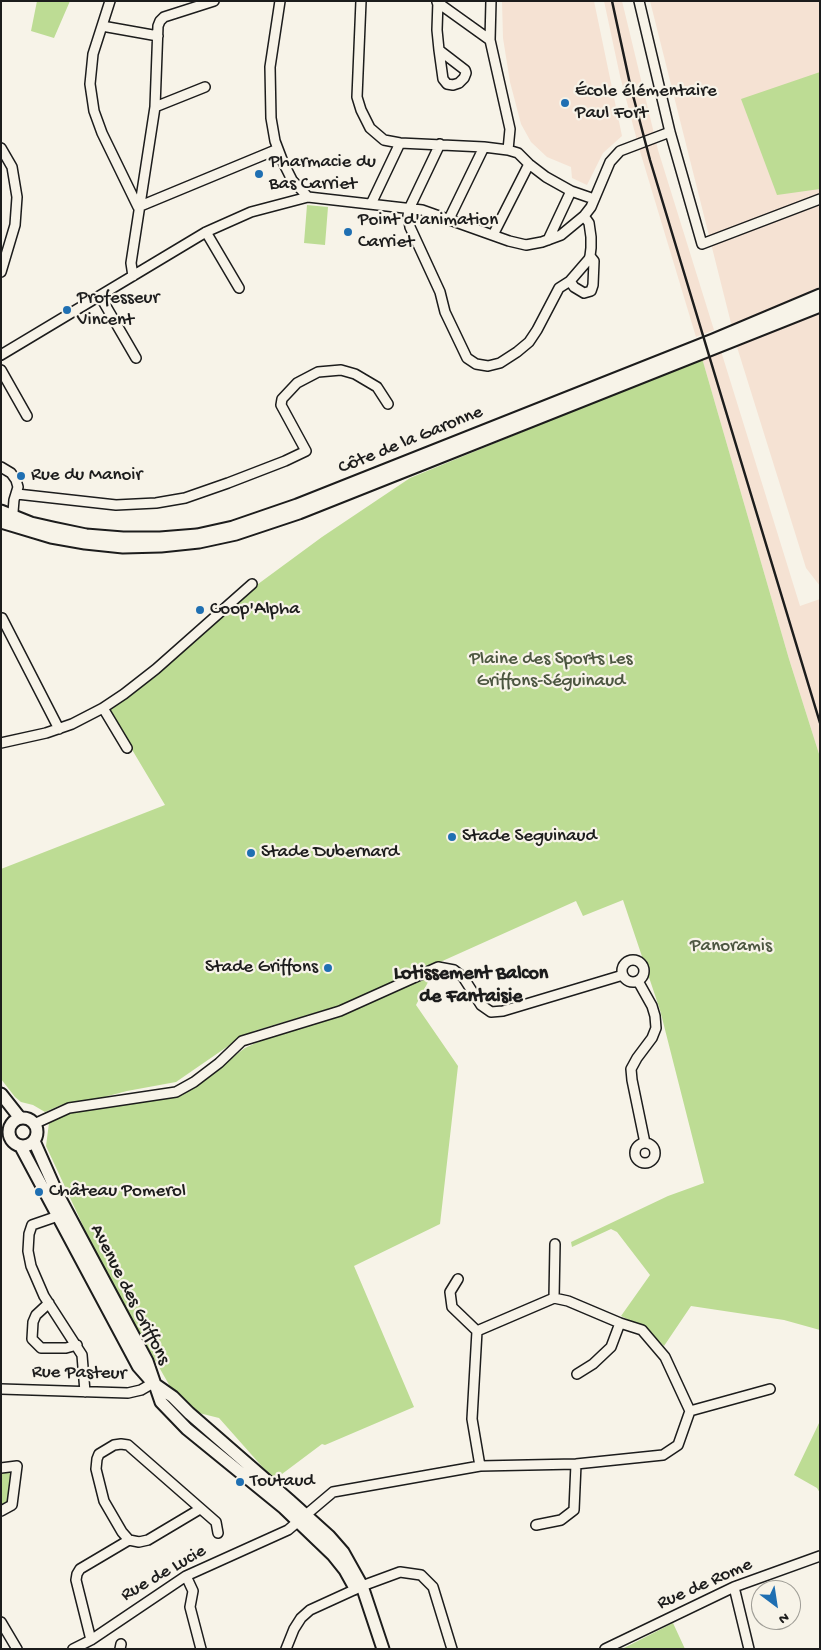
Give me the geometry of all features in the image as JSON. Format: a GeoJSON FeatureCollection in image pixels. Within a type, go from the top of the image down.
{"type":"FeatureCollection","features":[{"type":"Feature","properties":{"kind":"main road","name":"Côte de la Garonne"},"geometry":{"type":"LineString","coordinates":[[4,517],[86,535],[123,538],[160,538],[197,534],[233,527],[306,502],[820,295]]}},
{"type":"Feature","properties":{"kind":"main road","name":"Côte de la Garonne"},"geometry":{"type":"LineString","coordinates":[[4,517],[51,537],[123,547],[199,542],[236,534],[299,513],[820,306]]}},
{"type":"Feature","properties":{"kind":"main road"},"geometry":{"type":"LineString","coordinates":[[1,1094],[20,1118]]}},
{"type":"Feature","properties":{"kind":"main road"},"geometry":{"type":"LineString","coordinates":[[1,1117],[9,1128],[10,1140],[21,1147],[34,1141],[37,1132],[34,1124],[28,1119],[20,1118],[13,1122],[9,1128]]}},
{"type":"Feature","properties":{"kind":"main road","name":"Avenue des Griffons"},"geometry":{"type":"LineString","coordinates":[[34,1141],[58,1216],[138,1366],[153,1382]]}},
{"type":"Feature","properties":{"kind":"main road","name":"Avenue des Griffons"},"geometry":{"type":"LineString","coordinates":[[21,1147],[71,1220],[147,1361],[153,1382]]}},
{"type":"Feature","properties":{"kind":"main road"},"geometry":{"type":"LineString","coordinates":[[153,1382],[172,1397],[301,1519],[329,1536],[343,1552],[382,1649]]}},
{"type":"Feature","properties":{"kind":"main road"},"geometry":{"type":"LineString","coordinates":[[359,1588],[375,1649]]}},
{"type":"Feature","properties":{"kind":"street"},"geometry":{"type":"LineString","coordinates":[[110,1],[93,54],[90,84],[94,111],[102,133],[138,207]]}},
{"type":"Feature","properties":{"kind":"street"},"geometry":{"type":"LineString","coordinates":[[132,276],[130,263],[155,107],[158,26],[164,18],[214,1]]}},
{"type":"Feature","properties":{"kind":"street"},"geometry":{"type":"LineString","coordinates":[[280,1],[270,67],[271,118],[278,150],[292,180],[308,197]]}},
{"type":"Feature","properties":{"kind":"street"},"geometry":{"type":"LineString","coordinates":[[361,1],[357,97],[370,128],[384,140],[400,143],[440,144],[508,150],[518,153],[528,164],[546,177],[571,191],[594,199]]}},
{"type":"Feature","properties":{"kind":"street"},"geometry":{"type":"LineString","coordinates":[[491,1],[490,40],[510,129],[508,150]]}},
{"type":"Feature","properties":{"kind":"street"},"geometry":{"type":"LineString","coordinates":[[639,1],[670,132],[702,244],[820,199]]}},
{"type":"Feature","properties":{"kind":"street"},"geometry":{"type":"LineString","coordinates":[[438,2],[490,40]]}},
{"type":"Feature","properties":{"kind":"street"},"geometry":{"type":"LineString","coordinates":[[438,2],[439,50]]}},
{"type":"Feature","properties":{"kind":"street"},"geometry":{"type":"LineString","coordinates":[[102,26],[158,36]]}},
{"type":"Feature","properties":{"kind":"street"},"geometry":{"type":"LineString","coordinates":[[155,107],[204,87]]}},
{"type":"Feature","properties":{"kind":"street"},"geometry":{"type":"LineString","coordinates":[[1,355],[206,232],[251,212],[308,197],[422,210],[509,241],[526,245],[548,240],[561,235],[584,216],[591,207],[610,162],[620,151],[670,132]]}},
{"type":"Feature","properties":{"kind":"street"},"geometry":{"type":"LineString","coordinates":[[371,204],[400,143]]}},
{"type":"Feature","properties":{"kind":"street"},"geometry":{"type":"LineString","coordinates":[[440,144],[409,209],[408,216],[410,227],[440,292],[446,312],[467,358],[476,364],[488,366],[500,363],[523,347],[537,330],[559,288],[570,281],[589,259],[591,237],[588,223],[584,216]]}},
{"type":"Feature","properties":{"kind":"street"},"geometry":{"type":"LineString","coordinates":[[450,219],[484,147]]}},
{"type":"Feature","properties":{"kind":"street"},"geometry":{"type":"LineString","coordinates":[[1,148],[12,167],[17,197],[15,225],[1,272]]}},
{"type":"Feature","properties":{"kind":"street"},"geometry":{"type":"LineString","coordinates":[[138,207],[278,150]]}},
{"type":"Feature","properties":{"kind":"street"},"geometry":{"type":"LineString","coordinates":[[493,235],[528,164]]}},
{"type":"Feature","properties":{"kind":"street"},"geometry":{"type":"LineString","coordinates":[[548,240],[571,191]]}},
{"type":"Feature","properties":{"kind":"street"},"geometry":{"type":"LineString","coordinates":[[206,232],[239,288]]}},
{"type":"Feature","properties":{"kind":"street"},"geometry":{"type":"LineString","coordinates":[[570,281],[574,287],[582,292],[591,290],[595,267],[594,260],[590,256]]}},
{"type":"Feature","properties":{"kind":"street"},"geometry":{"type":"LineString","coordinates":[[100,296],[136,358]]}},
{"type":"Feature","properties":{"kind":"street"},"geometry":{"type":"LineString","coordinates":[[1,370],[27,416]]}},
{"type":"Feature","properties":{"kind":"street"},"geometry":{"type":"LineString","coordinates":[[1,507],[15,497],[116,505],[156,503],[186,498],[306,451],[281,405],[282,399],[297,383],[318,372],[341,370],[355,374],[377,387],[388,404]]}},
{"type":"Feature","properties":{"kind":"street"},"geometry":{"type":"LineString","coordinates":[[1,467],[11,473],[16,480],[15,497],[4,517]]}},
{"type":"Feature","properties":{"kind":"street"},"geometry":{"type":"LineString","coordinates":[[1,743],[29,738],[58,729],[103,708],[156,668],[252,584]]}},
{"type":"Feature","properties":{"kind":"street"},"geometry":{"type":"LineString","coordinates":[[2,618],[58,729]]}},
{"type":"Feature","properties":{"kind":"street"},"geometry":{"type":"LineString","coordinates":[[103,708],[127,748]]}},
{"type":"Feature","properties":{"kind":"street"},"geometry":{"type":"LineString","coordinates":[[629,961],[636,961],[642,965],[644,972],[638,980],[631,982],[623,976],[624,965],[629,961]]}},
{"type":"Feature","properties":{"kind":"street"},"geometry":{"type":"LineString","coordinates":[[34,1124],[69,1108],[176,1092],[194,1082],[219,1063],[242,1041],[340,1011],[438,967],[454,970],[463,977],[481,1006],[491,1012],[503,1011],[623,976]]}},
{"type":"Feature","properties":{"kind":"street"},"geometry":{"type":"LineString","coordinates":[[638,980],[652,1006],[656,1028],[652,1038],[631,1068],[645,1143]]}},
{"type":"Feature","properties":{"kind":"street"},"geometry":{"type":"LineString","coordinates":[[58,1216],[32,1224],[28,1250],[36,1279],[82,1355],[85,1392]]}},
{"type":"Feature","properties":{"kind":"street"},"geometry":{"type":"LineString","coordinates":[[554,1298],[555,1244]]}},
{"type":"Feature","properties":{"kind":"street"},"geometry":{"type":"LineString","coordinates":[[458,1279],[450,1292],[452,1307],[477,1331],[472,1419],[480,1466]]}},
{"type":"Feature","properties":{"kind":"street"},"geometry":{"type":"LineString","coordinates":[[477,1331],[554,1298],[642,1330],[665,1357],[690,1411],[770,1389]]}},
{"type":"Feature","properties":{"kind":"street"},"geometry":{"type":"LineString","coordinates":[[49,1303],[36,1315],[33,1322],[32,1340],[40,1348],[66,1348],[77,1345]]}},
{"type":"Feature","properties":{"kind":"street"},"geometry":{"type":"LineString","coordinates":[[577,1374],[593,1364],[611,1347],[620,1323]]}},
{"type":"Feature","properties":{"kind":"street","name":"Rue Pasteur"},"geometry":{"type":"LineString","coordinates":[[1,1389],[128,1393],[141,1390],[153,1382]]}},
{"type":"Feature","properties":{"kind":"street","name":"Rue de Lucie"},"geometry":{"type":"LineString","coordinates":[[72,1649],[91,1640],[186,1576],[288,1530],[333,1492],[480,1466],[576,1464],[663,1455],[678,1445],[690,1411]]}},
{"type":"Feature","properties":{"kind":"street"},"geometry":{"type":"LineString","coordinates":[[200,1509],[148,1540],[139,1542],[129,1540],[122,1532],[104,1501],[96,1469],[99,1454],[114,1445],[128,1445],[216,1522],[218,1534]]}},
{"type":"Feature","properties":{"kind":"street"},"geometry":{"type":"LineString","coordinates":[[536,1525],[561,1520],[574,1510],[576,1464]]}},
{"type":"Feature","properties":{"kind":"street"},"geometry":{"type":"LineString","coordinates":[[1,1468],[17,1466],[12,1504],[1,1510]]}},
{"type":"Feature","properties":{"kind":"street"},"geometry":{"type":"LineString","coordinates":[[91,1640],[76,1580],[77,1574],[80,1568],[129,1540]]}},
{"type":"Feature","properties":{"kind":"street","name":"Rue de Rome"},"geometry":{"type":"LineString","coordinates":[[605,1649],[734,1587],[820,1556]]}},
{"type":"Feature","properties":{"kind":"street"},"geometry":{"type":"LineString","coordinates":[[286,1649],[294,1629],[301,1618],[310,1610],[400,1572],[421,1575],[433,1587],[452,1649]]}},
{"type":"Feature","properties":{"kind":"street"},"geometry":{"type":"LineString","coordinates":[[186,1576],[193,1591],[190,1607],[201,1649]]}},
{"type":"Feature","properties":{"kind":"street"},"geometry":{"type":"LineString","coordinates":[[734,1587],[750,1649]]}},
{"type":"Feature","properties":{"kind":"street"},"geometry":{"type":"LineString","coordinates":[[1,1622],[17,1649]]}},
{"type":"Feature","properties":{"kind":"shaded area","name":"École élémentaire Paul Fort"},"geometry":{"type":"Polygon","coordinates":[[[502,1],[594,1],[622,136],[603,153],[587,185],[572,178],[571,167],[547,157],[531,142],[521,124],[510,82],[503,38],[502,1]]]}},
{"type":"Feature","properties":{"kind":"shaded area"},"geometry":{"type":"Polygon","coordinates":[[[604,1],[622,1],[658,150],[714,330],[696,337],[639,148],[620,76],[604,1]]]}},
{"type":"Feature","properties":{"kind":"shaded area"},"geometry":{"type":"Polygon","coordinates":[[[650,1],[820,1],[820,586],[806,568],[737,347],[650,1]]]}},
{"type":"Feature","properties":{"kind":"shaded area"},"geometry":{"type":"Polygon","coordinates":[[[721,351],[800,606],[820,599],[820,757],[789,659],[702,358],[721,351]]]}},
{"type":"Feature","properties":{"kind":"green space"},"geometry":{"type":"Polygon","coordinates":[[[37,1],[70,1],[54,38],[31,31],[37,1]]]}},
{"type":"Feature","properties":{"kind":"green space"},"geometry":{"type":"Polygon","coordinates":[[[820,72],[820,189],[777,195],[741,99],[820,72]]]}},
{"type":"Feature","properties":{"kind":"green space"},"geometry":{"type":"Polygon","coordinates":[[[307,205],[328,207],[325,245],[304,243],[307,205]]]}},
{"type":"Feature","properties":{"kind":"green space","name":"Plaine des Sports Les Griffons-Séguinaud"},"geometry":{"type":"Polygon","coordinates":[[[702,358],[789,659],[820,757],[820,1330],[784,1320],[691,1306],[664,1346],[645,1328],[621,1316],[650,1275],[617,1232],[611,1229],[572,1247],[571,1242],[668,1196],[704,1183],[660,1010],[623,900],[583,916],[576,901],[438,963],[416,1005],[458,1066],[440,1224],[354,1266],[414,1407],[325,1445],[322,1444],[274,1480],[219,1418],[183,1409],[105,1273],[46,1146],[49,1123],[70,1113],[183,1094],[245,1048],[331,1008],[254,1031],[234,1042],[176,1082],[127,1091],[85,1102],[61,1105],[45,1112],[33,1105],[21,1102],[1,1079],[1,869],[165,805],[109,711],[254,587],[322,537],[410,478],[702,358]]]}},
{"type":"Feature","properties":{"kind":"green space"},"geometry":{"type":"Polygon","coordinates":[[[820,1421],[820,1493],[817,1488],[794,1475],[820,1421]]]}},
{"type":"Feature","properties":{"kind":"green space"},"geometry":{"type":"Polygon","coordinates":[[[1,1470],[12,1472],[10,1500],[1,1506],[1,1470]]]}},
{"type":"Feature","properties":{"kind":"green space"},"geometry":{"type":"Polygon","coordinates":[[[673,1623],[685,1649],[622,1649],[673,1623]]]}},
{"type":"Feature","properties":{"kind":"railway"},"geometry":{"type":"LineString","coordinates":[[612,1],[630,84],[650,160],[820,723]]}},
{"type":"Feature","properties":{"kind":"place","name":"École élémentaire Paul Fort"},"geometry":{"type":"Point","coordinates":[565,103]}},
{"type":"Feature","properties":{"kind":"place","name":"Pharmacie du Bas Carriet"},"geometry":{"type":"Point","coordinates":[259,174]}},
{"type":"Feature","properties":{"kind":"place","name":"Point d'animation Carriet"},"geometry":{"type":"Point","coordinates":[348,232]}},
{"type":"Feature","properties":{"kind":"place","name":"Professeur Vincent"},"geometry":{"type":"Point","coordinates":[67,310]}},
{"type":"Feature","properties":{"kind":"place","name":"Rue du Manoir"},"geometry":{"type":"Point","coordinates":[21,476]}},
{"type":"Feature","properties":{"kind":"place","name":"Coop'Alpha"},"geometry":{"type":"Point","coordinates":[200,610]}},
{"type":"Feature","properties":{"kind":"place","name":"Stade Seguinaud"},"geometry":{"type":"Point","coordinates":[452,837]}},
{"type":"Feature","properties":{"kind":"place","name":"Stade Dubernard"},"geometry":{"type":"Point","coordinates":[251,853]}},
{"type":"Feature","properties":{"kind":"place","name":"Stade Griffons"},"geometry":{"type":"Point","coordinates":[328,968]}},
{"type":"Feature","properties":{"kind":"place","name":"Château Pomerol"},"geometry":{"type":"Point","coordinates":[39,1192]}},
{"type":"Feature","properties":{"kind":"place","name":"Toutaud"},"geometry":{"type":"Point","coordinates":[240,1482]}},
{"type":"Feature","properties":{"kind":"district","name":"Lotissement Balcon de Fantaisie"},"geometry":{"type":"Point","coordinates":[471,986]}},
{"type":"Feature","properties":{"kind":"park label","name":"Panoramis"},"geometry":{"type":"Point","coordinates":[731,947]}}]}
